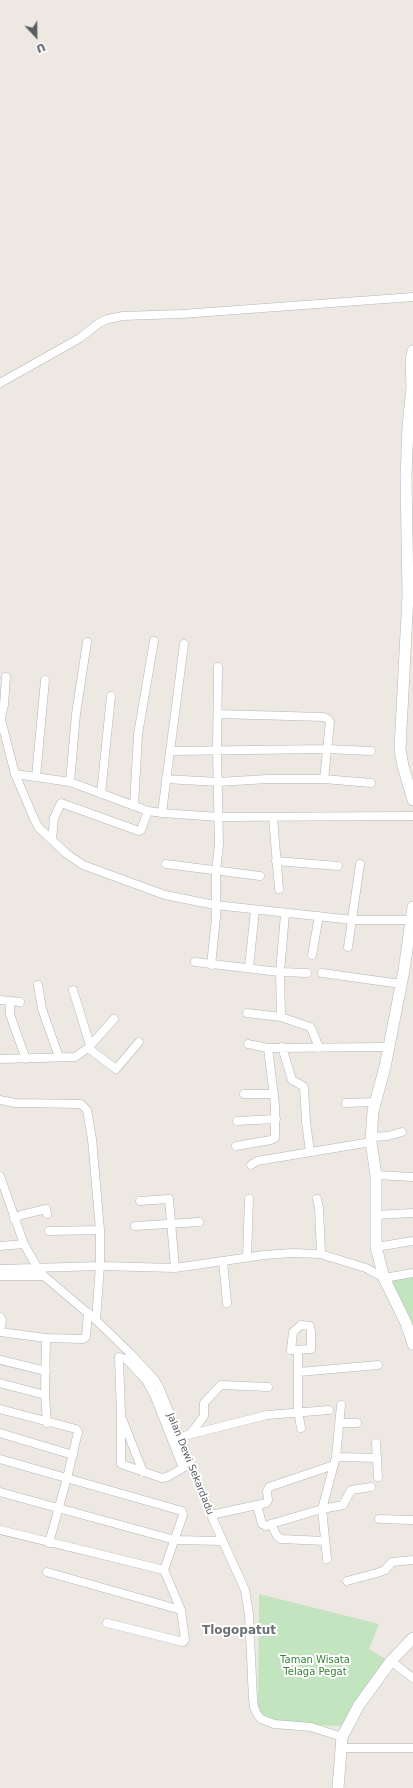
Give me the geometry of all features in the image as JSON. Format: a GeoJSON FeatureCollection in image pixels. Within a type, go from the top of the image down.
{"type":"FeatureCollection","features":[{"type":"Feature","properties":{"kind":"street"},"geometry":{"type":"LineString","coordinates":[[0,383],[80,338],[99,323],[116,317],[284,308],[413,297]]}},
{"type":"Feature","properties":{"kind":"street"},"geometry":{"type":"LineString","coordinates":[[413,352],[411,360],[412,413],[408,426],[406,477],[408,595],[400,749],[403,766],[413,800]]}},
{"type":"Feature","properties":{"kind":"street"},"geometry":{"type":"LineString","coordinates":[[134,806],[138,734],[154,641]]}},
{"type":"Feature","properties":{"kind":"street"},"geometry":{"type":"LineString","coordinates":[[70,782],[76,714],[87,642]]}},
{"type":"Feature","properties":{"kind":"street"},"geometry":{"type":"LineString","coordinates":[[162,813],[184,644]]}},
{"type":"Feature","properties":{"kind":"street"},"geometry":{"type":"LineString","coordinates":[[211,965],[216,918],[216,871],[219,844],[217,751],[218,667]]}},
{"type":"Feature","properties":{"kind":"street"},"geometry":{"type":"LineString","coordinates":[[6,677],[4,712],[0,716],[15,774],[35,821],[52,840],[83,865],[165,895],[216,905],[285,914],[353,920],[410,920]]}},
{"type":"Feature","properties":{"kind":"street"},"geometry":{"type":"LineString","coordinates":[[36,777],[45,680]]}},
{"type":"Feature","properties":{"kind":"street"},"geometry":{"type":"LineString","coordinates":[[102,794],[111,696]]}},
{"type":"Feature","properties":{"kind":"street"},"geometry":{"type":"LineString","coordinates":[[218,714],[326,718],[330,722],[324,779]]}},
{"type":"Feature","properties":{"kind":"street"},"geometry":{"type":"LineString","coordinates":[[171,751],[327,749],[372,751]]}},
{"type":"Feature","properties":{"kind":"street"},"geometry":{"type":"LineString","coordinates":[[15,774],[70,782],[148,811],[162,813],[219,818],[413,816]]}},
{"type":"Feature","properties":{"kind":"street"},"geometry":{"type":"LineString","coordinates":[[166,779],[218,782],[268,779],[324,779],[371,783]]}},
{"type":"Feature","properties":{"kind":"street"},"geometry":{"type":"LineString","coordinates":[[52,840],[54,818],[60,803],[139,831],[141,830],[148,811]]}},
{"type":"Feature","properties":{"kind":"street"},"geometry":{"type":"LineString","coordinates":[[273,817],[279,889]]}},
{"type":"Feature","properties":{"kind":"street"},"geometry":{"type":"LineString","coordinates":[[276,861],[338,866]]}},
{"type":"Feature","properties":{"kind":"street"},"geometry":{"type":"LineString","coordinates":[[166,864],[260,876]]}},
{"type":"Feature","properties":{"kind":"street"},"geometry":{"type":"LineString","coordinates":[[348,947],[360,864]]}},
{"type":"Feature","properties":{"kind":"street"},"geometry":{"type":"LineString","coordinates":[[413,907],[410,920],[409,972],[401,984],[375,1102],[372,1140],[376,1175],[376,1248],[384,1278],[409,1322],[413,1344]]}},
{"type":"Feature","properties":{"kind":"street"},"geometry":{"type":"LineString","coordinates":[[249,967],[255,910]]}},
{"type":"Feature","properties":{"kind":"street"},"geometry":{"type":"LineString","coordinates":[[281,1017],[280,972],[285,914]]}},
{"type":"Feature","properties":{"kind":"street"},"geometry":{"type":"LineString","coordinates":[[312,955],[319,916]]}},
{"type":"Feature","properties":{"kind":"street"},"geometry":{"type":"LineString","coordinates":[[195,962],[211,965],[249,967],[280,972],[307,973]]}},
{"type":"Feature","properties":{"kind":"street"},"geometry":{"type":"LineString","coordinates":[[322,973],[401,984]]}},
{"type":"Feature","properties":{"kind":"street"},"geometry":{"type":"LineString","coordinates":[[38,985],[42,1009],[59,1057]]}},
{"type":"Feature","properties":{"kind":"street"},"geometry":{"type":"LineString","coordinates":[[73,990],[89,1046],[116,1069],[139,1042]]}},
{"type":"Feature","properties":{"kind":"street"},"geometry":{"type":"LineString","coordinates":[[0,1000],[20,1002]]}},
{"type":"Feature","properties":{"kind":"street"},"geometry":{"type":"LineString","coordinates":[[10,1002],[10,1014],[26,1059]]}},
{"type":"Feature","properties":{"kind":"street"},"geometry":{"type":"LineString","coordinates":[[247,1013],[281,1017],[310,1027],[319,1048]]}},
{"type":"Feature","properties":{"kind":"street"},"geometry":{"type":"LineString","coordinates":[[0,1059],[74,1057],[89,1046],[114,1019]]}},
{"type":"Feature","properties":{"kind":"street"},"geometry":{"type":"LineString","coordinates":[[248,1044],[268,1048],[388,1047]]}},
{"type":"Feature","properties":{"kind":"street"},"geometry":{"type":"LineString","coordinates":[[236,1146],[273,1140],[276,1119],[268,1048]]}},
{"type":"Feature","properties":{"kind":"street"},"geometry":{"type":"LineString","coordinates":[[282,1048],[292,1080],[304,1088],[310,1152]]}},
{"type":"Feature","properties":{"kind":"street"},"geometry":{"type":"LineString","coordinates":[[244,1094],[274,1094]]}},
{"type":"Feature","properties":{"kind":"street"},"geometry":{"type":"LineString","coordinates":[[0,1100],[15,1103],[81,1104],[87,1110],[92,1138],[100,1230],[100,1266],[96,1320]]}},
{"type":"Feature","properties":{"kind":"street"},"geometry":{"type":"LineString","coordinates":[[346,1103],[375,1102]]}},
{"type":"Feature","properties":{"kind":"street"},"geometry":{"type":"LineString","coordinates":[[237,1121],[276,1119]]}},
{"type":"Feature","properties":{"kind":"street"},"geometry":{"type":"LineString","coordinates":[[251,1165],[257,1161],[372,1140],[402,1132]]}},
{"type":"Feature","properties":{"kind":"street"},"geometry":{"type":"LineString","coordinates":[[376,1175],[413,1177]]}},
{"type":"Feature","properties":{"kind":"street","name":"Jalan Dewi Sekardadu"},"geometry":{"type":"LineString","coordinates":[[0,1179],[24,1244],[37,1267],[44,1276],[96,1320],[155,1380],[222,1541],[246,1590],[249,1614],[253,1699],[257,1714],[261,1719],[274,1724],[311,1727],[342,1743]]}},
{"type":"Feature","properties":{"kind":"street"},"geometry":{"type":"LineString","coordinates":[[140,1201],[169,1199],[175,1268]]}},
{"type":"Feature","properties":{"kind":"street"},"geometry":{"type":"LineString","coordinates":[[247,1257],[249,1199]]}},
{"type":"Feature","properties":{"kind":"street"},"geometry":{"type":"LineString","coordinates":[[317,1199],[319,1208],[321,1254]]}},
{"type":"Feature","properties":{"kind":"street"},"geometry":{"type":"LineString","coordinates":[[14,1219],[21,1215],[46,1209],[47,1214]]}},
{"type":"Feature","properties":{"kind":"street"},"geometry":{"type":"LineString","coordinates":[[375,1215],[413,1212]]}},
{"type":"Feature","properties":{"kind":"street"},"geometry":{"type":"LineString","coordinates":[[135,1226],[199,1222]]}},
{"type":"Feature","properties":{"kind":"street"},"geometry":{"type":"LineString","coordinates":[[49,1232],[100,1230]]}},
{"type":"Feature","properties":{"kind":"street"},"geometry":{"type":"LineString","coordinates":[[376,1248],[413,1241]]}},
{"type":"Feature","properties":{"kind":"street"},"geometry":{"type":"LineString","coordinates":[[0,1246],[24,1244]]}},
{"type":"Feature","properties":{"kind":"street"},"geometry":{"type":"LineString","coordinates":[[0,1270],[37,1267],[100,1266],[175,1268],[247,1257],[292,1253],[321,1254],[366,1268],[384,1278],[413,1273]]}},
{"type":"Feature","properties":{"kind":"street"},"geometry":{"type":"LineString","coordinates":[[223,1261],[227,1303]]}},
{"type":"Feature","properties":{"kind":"street"},"geometry":{"type":"LineString","coordinates":[[0,1276],[44,1276]]}},
{"type":"Feature","properties":{"kind":"street"},"geometry":{"type":"LineString","coordinates":[[0,1317],[2,1320],[0,1332],[46,1338],[85,1339],[88,1313]]}},
{"type":"Feature","properties":{"kind":"street"},"geometry":{"type":"LineString","coordinates":[[46,1338],[45,1395],[47,1423]]}},
{"type":"Feature","properties":{"kind":"street"},"geometry":{"type":"LineString","coordinates":[[298,1350],[298,1411],[301,1428]]}},
{"type":"Feature","properties":{"kind":"street"},"geometry":{"type":"LineString","coordinates":[[183,1468],[146,1380],[126,1359],[121,1357],[121,1464],[165,1478],[183,1468],[190,1464]]}},
{"type":"Feature","properties":{"kind":"street"},"geometry":{"type":"LineString","coordinates":[[0,1360],[46,1371]]}},
{"type":"Feature","properties":{"kind":"street"},"geometry":{"type":"LineString","coordinates":[[299,1372],[378,1365]]}},
{"type":"Feature","properties":{"kind":"street"},"geometry":{"type":"LineString","coordinates":[[120,1375],[136,1370]]}},
{"type":"Feature","properties":{"kind":"street"},"geometry":{"type":"LineString","coordinates":[[0,1383],[45,1395]]}},
{"type":"Feature","properties":{"kind":"street"},"geometry":{"type":"LineString","coordinates":[[191,1433],[204,1416],[204,1403],[221,1385],[268,1387]]}},
{"type":"Feature","properties":{"kind":"street"},"geometry":{"type":"LineString","coordinates":[[327,1559],[322,1509],[336,1457],[341,1405]]}},
{"type":"Feature","properties":{"kind":"street"},"geometry":{"type":"LineString","coordinates":[[0,1410],[77,1430],[73,1455],[49,1543]]}},
{"type":"Feature","properties":{"kind":"street"},"geometry":{"type":"LineString","coordinates":[[180,1437],[267,1415],[298,1411],[329,1410]]}},
{"type":"Feature","properties":{"kind":"street"},"geometry":{"type":"LineString","coordinates":[[121,1416],[143,1472]]}},
{"type":"Feature","properties":{"kind":"street"},"geometry":{"type":"LineString","coordinates":[[340,1423],[357,1423]]}},
{"type":"Feature","properties":{"kind":"street"},"geometry":{"type":"LineString","coordinates":[[0,1433],[73,1455]]}},
{"type":"Feature","properties":{"kind":"street"},"geometry":{"type":"LineString","coordinates":[[376,1443],[378,1477]]}},
{"type":"Feature","properties":{"kind":"street"},"geometry":{"type":"LineString","coordinates":[[336,1457],[377,1458]]}},
{"type":"Feature","properties":{"kind":"street"},"geometry":{"type":"LineString","coordinates":[[0,1459],[182,1511],[183,1515],[164,1570],[181,1610],[185,1640],[183,1642],[107,1623]]}},
{"type":"Feature","properties":{"kind":"street"},"geometry":{"type":"LineString","coordinates":[[211,1515],[257,1505],[267,1501],[267,1491],[269,1487],[334,1465]]}},
{"type":"Feature","properties":{"kind":"street"},"geometry":{"type":"LineString","coordinates":[[257,1505],[262,1523],[265,1526],[322,1509],[343,1505],[350,1490],[371,1487]]}},
{"type":"Feature","properties":{"kind":"street"},"geometry":{"type":"LineString","coordinates":[[0,1492],[175,1540],[222,1541]]}},
{"type":"Feature","properties":{"kind":"street"},"geometry":{"type":"LineString","coordinates":[[379,1519],[413,1520]]}},
{"type":"Feature","properties":{"kind":"street"},"geometry":{"type":"LineString","coordinates":[[271,1524],[277,1536],[281,1539],[325,1541]]}},
{"type":"Feature","properties":{"kind":"street"},"geometry":{"type":"LineString","coordinates":[[0,1530],[164,1570]]}},
{"type":"Feature","properties":{"kind":"street"},"geometry":{"type":"LineString","coordinates":[[347,1581],[385,1570],[392,1562],[413,1560]]}},
{"type":"Feature","properties":{"kind":"street"},"geometry":{"type":"LineString","coordinates":[[47,1572],[181,1610]]}},
{"type":"Feature","properties":{"kind":"street"},"geometry":{"type":"LineString","coordinates":[[338,1788],[342,1743],[359,1705],[391,1661],[413,1638]]}},
{"type":"Feature","properties":{"kind":"street"},"geometry":{"type":"LineString","coordinates":[[391,1661],[413,1678]]}},
{"type":"Feature","properties":{"kind":"street"},"geometry":{"type":"LineString","coordinates":[[342,1743],[413,1748]]}},
{"type":"Feature","properties":{"kind":"green space"},"geometry":{"type":"Polygon","coordinates":[[[413,1276],[413,1331],[390,1280],[413,1276]]]}},
{"type":"Feature","properties":{"kind":"green space","name":"Taman Wisata Telaga Pegat"},"geometry":{"type":"Polygon","coordinates":[[[259,1594],[379,1624],[369,1649],[387,1660],[341,1726],[297,1724],[268,1719],[258,1710],[259,1594]]]}},
{"type":"Feature","properties":{"kind":"district","name":"Tlogopatut"},"geometry":{"type":"Point","coordinates":[239,1631]}}]}
